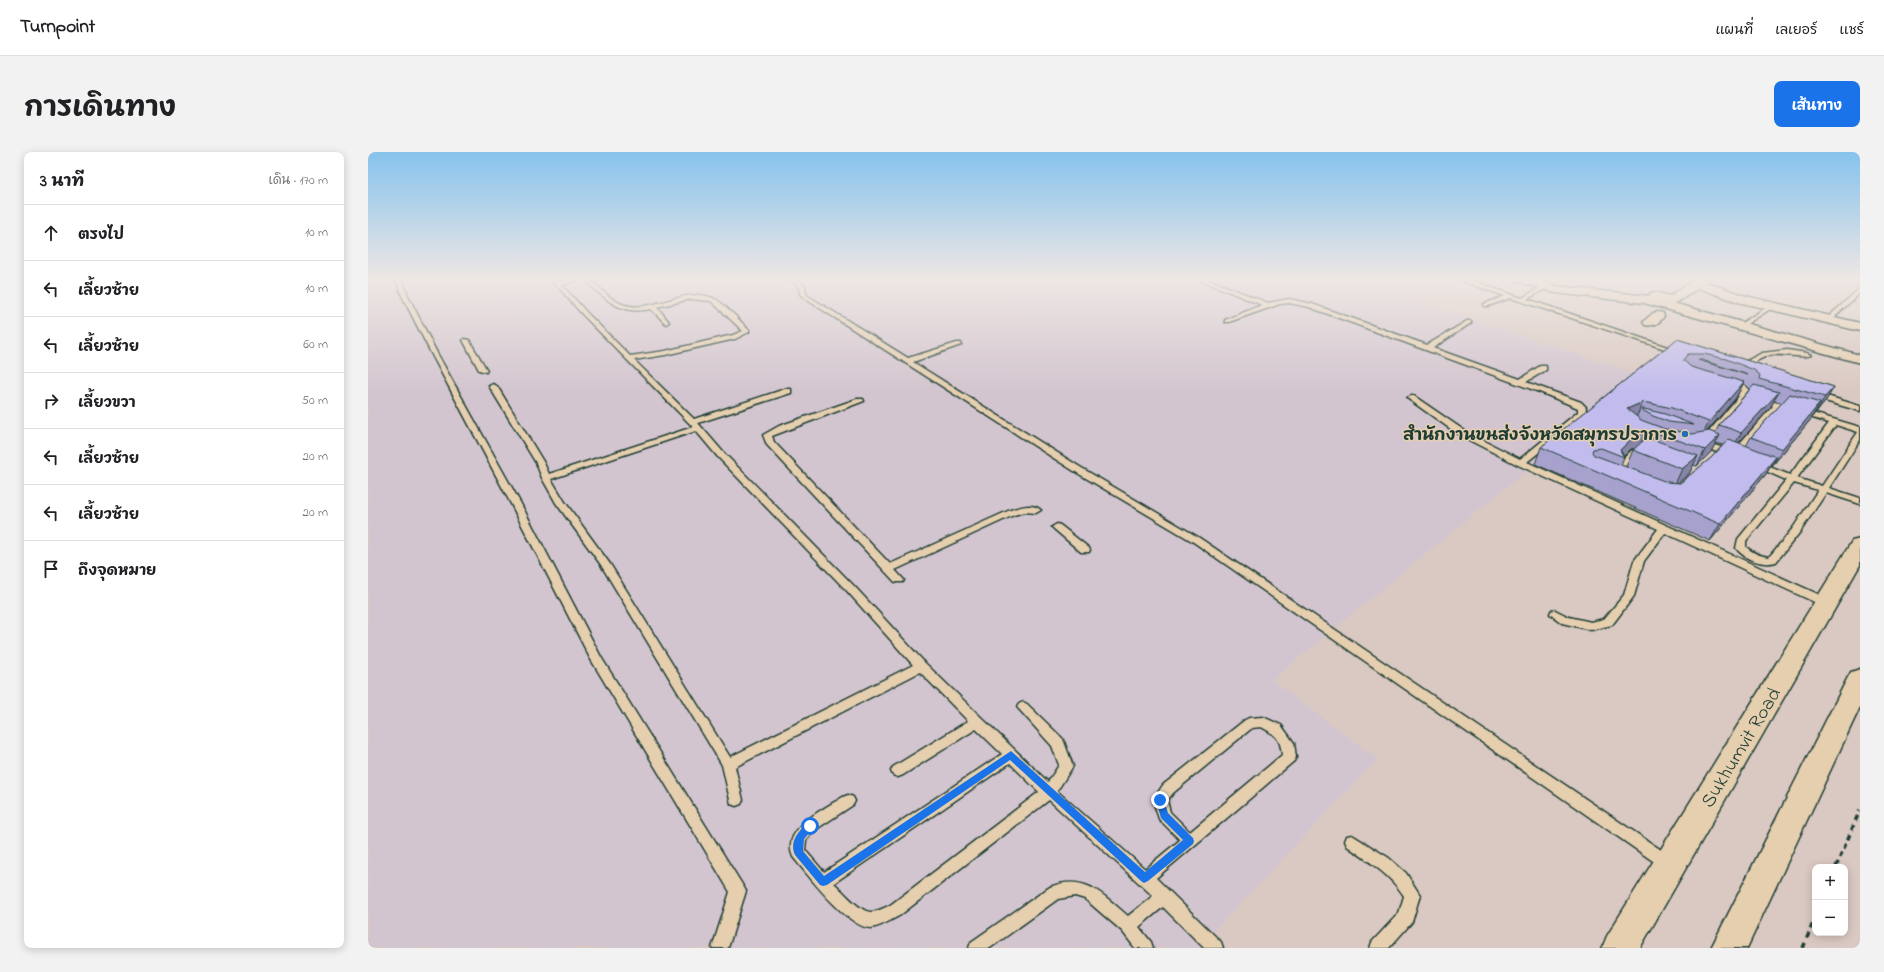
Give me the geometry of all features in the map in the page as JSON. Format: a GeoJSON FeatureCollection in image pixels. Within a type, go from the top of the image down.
{"type":"FeatureCollection","features":[{"type":"Feature","properties":{"kind":"highway","name":"Sukhumvit Road"},"geometry":{"type":"LineString","coordinates":[[1620,948],[1828,603],[1860,546]]}},
{"type":"Feature","properties":{"kind":"highway"},"geometry":{"type":"LineString","coordinates":[[1729,948],[1860,679]]}},
{"type":"Feature","properties":{"kind":"street"},"geometry":{"type":"LineString","coordinates":[[1674,316],[1740,326],[1860,359]]}},
{"type":"Feature","properties":{"kind":"street"},"geometry":{"type":"LineString","coordinates":[[1813,316],[1860,327]]}},
{"type":"Feature","properties":{"kind":"lane"},"geometry":{"type":"LineString","coordinates":[[415,316],[516,504],[596,658],[738,892],[720,948]]}},
{"type":"Feature","properties":{"kind":"lane"},"geometry":{"type":"LineString","coordinates":[[587,316],[696,425],[720,454],[851,589],[921,666],[1049,792],[1144,878],[1215,948]]}},
{"type":"Feature","properties":{"kind":"lane"},"geometry":{"type":"LineString","coordinates":[[661,316],[666,322]]}},
{"type":"Feature","properties":{"kind":"lane"},"geometry":{"type":"LineString","coordinates":[[630,358],[665,353],[735,337],[747,331],[731,316]]}},
{"type":"Feature","properties":{"kind":"lane"},"geometry":{"type":"LineString","coordinates":[[837,316],[1077,469],[1195,539],[1670,864]]}},
{"type":"Feature","properties":{"kind":"lane"},"geometry":{"type":"LineString","coordinates":[[1227,321],[1239,316]]}},
{"type":"Feature","properties":{"kind":"lane"},"geometry":{"type":"LineString","coordinates":[[1341,316],[1520,382],[1578,404],[1582,407],[1582,413],[1521,463]]}},
{"type":"Feature","properties":{"kind":"lane"},"geometry":{"type":"LineString","coordinates":[[1570,316],[1687,355]]}},
{"type":"Feature","properties":{"kind":"lane"},"geometry":{"type":"LineString","coordinates":[[1740,326],[1756,316]]}},
{"type":"Feature","properties":{"kind":"lane"},"geometry":{"type":"LineString","coordinates":[[1828,320],[1832,316]]}},
{"type":"Feature","properties":{"kind":"lane"},"geometry":{"type":"LineString","coordinates":[[1428,348],[1469,322]]}},
{"type":"Feature","properties":{"kind":"lane"},"geometry":{"type":"LineString","coordinates":[[466,340],[540,463],[546,478],[561,503],[605,564],[728,764],[736,800]]}},
{"type":"Feature","properties":{"kind":"lane"},"geometry":{"type":"LineString","coordinates":[[908,361],[959,344]]}},
{"type":"Feature","properties":{"kind":"lane"},"geometry":{"type":"LineString","coordinates":[[1741,372],[1734,370],[1769,352],[1786,351],[1806,356]]}},
{"type":"Feature","properties":{"kind":"lane"},"geometry":{"type":"LineString","coordinates":[[1520,382],[1543,368]]}},
{"type":"Feature","properties":{"kind":"lane"},"geometry":{"type":"LineString","coordinates":[[1703,443],[1747,391],[1741,386],[1720,379]]}},
{"type":"Feature","properties":{"kind":"lane"},"geometry":{"type":"LineString","coordinates":[[1716,387],[1860,430]]}},
{"type":"Feature","properties":{"kind":"lane"},"geometry":{"type":"LineString","coordinates":[[546,478],[788,391]]}},
{"type":"Feature","properties":{"kind":"lane"},"geometry":{"type":"LineString","coordinates":[[1807,393],[1860,409]]}},
{"type":"Feature","properties":{"kind":"lane"},"geometry":{"type":"LineString","coordinates":[[1411,398],[1462,433],[1561,483],[1828,603]]}},
{"type":"Feature","properties":{"kind":"lane"},"geometry":{"type":"LineString","coordinates":[[860,401],[774,431],[767,435],[770,443],[899,580]]}},
{"type":"Feature","properties":{"kind":"lane"},"geometry":{"type":"LineString","coordinates":[[1734,455],[1778,406]]}},
{"type":"Feature","properties":{"kind":"lane"},"geometry":{"type":"LineString","coordinates":[[1834,422],[1792,479],[1742,541],[1741,548],[1747,554],[1762,560],[1772,560],[1797,530],[1860,434]]}},
{"type":"Feature","properties":{"kind":"lane"},"geometry":{"type":"LineString","coordinates":[[1691,442],[1703,443],[1717,452],[1734,455],[1792,479],[1860,501]]}},
{"type":"Feature","properties":{"kind":"lane"},"geometry":{"type":"LineString","coordinates":[[1612,477],[1629,479],[1618,468],[1625,460],[1635,452],[1645,452],[1651,454]]}},
{"type":"Feature","properties":{"kind":"lane"},"geometry":{"type":"LineString","coordinates":[[888,569],[1011,513],[1023,509],[1036,510]]}},
{"type":"Feature","properties":{"kind":"lane"},"geometry":{"type":"LineString","coordinates":[[1057,527],[1085,550]]}},
{"type":"Feature","properties":{"kind":"lane"},"geometry":{"type":"LineString","coordinates":[[1555,614],[1566,620],[1591,626],[1608,622],[1629,596],[1639,560],[1664,528]]}},
{"type":"Feature","properties":{"kind":"lane"},"geometry":{"type":"LineString","coordinates":[[728,764],[921,666]]}},
{"type":"Feature","properties":{"kind":"lane"},"geometry":{"type":"LineString","coordinates":[[848,801],[810,826],[799,837],[798,852],[823,882],[838,894],[855,914],[870,920],[894,911],[1049,792],[1066,766],[1058,743],[1023,707]]}},
{"type":"Feature","properties":{"kind":"lane"},"geometry":{"type":"LineString","coordinates":[[898,771],[978,721]]}},
{"type":"Feature","properties":{"kind":"lane"},"geometry":{"type":"LineString","coordinates":[[1144,878],[1190,841],[1289,757],[1288,743],[1276,729],[1263,722],[1249,723],[1168,789],[1160,800],[1164,815],[1190,841]]}},
{"type":"Feature","properties":{"kind":"lane"},"geometry":{"type":"LineString","coordinates":[[823,882],[1011,755]]}},
{"type":"Feature","properties":{"kind":"lane"},"geometry":{"type":"LineString","coordinates":[[1352,841],[1401,878],[1412,895],[1406,917],[1378,948]]}},
{"type":"Feature","properties":{"kind":"lane"},"geometry":{"type":"LineString","coordinates":[[977,948],[1055,892],[1075,889],[1089,893],[1128,926],[1145,948]]}},
{"type":"Feature","properties":{"kind":"lane"},"geometry":{"type":"LineString","coordinates":[[1128,926],[1164,897]]}},
{"type":"Feature","properties":{"kind":"path"},"geometry":{"type":"LineString","coordinates":[[1837,864],[1860,810]]}},
{"type":"Feature","properties":{"kind":"path"},"geometry":{"type":"LineString","coordinates":[[1803,948],[1812,926]]}},
{"type":"Feature","properties":{"kind":"shaded area"},"geometry":{"type":"Polygon","coordinates":[[[368,316],[1462,316],[1642,376],[1272,680],[1378,759],[1198,948],[368,948],[368,316]]]}},
{"type":"Feature","properties":{"kind":"building"},"geometry":{"type":"Polygon","coordinates":[[[1677,339],[1834,387],[1825,397],[1759,379],[1760,375],[1754,370],[1726,359],[1704,354],[1688,354],[1683,360],[1691,367],[1744,382],[1709,422],[1672,408],[1643,402],[1627,409],[1641,420],[1665,429],[1692,434],[1709,431],[1720,435],[1705,450],[1664,435],[1646,432],[1638,433],[1620,450],[1624,457],[1601,448],[1593,449],[1592,452],[1594,455],[1667,482],[1680,483],[1711,458],[1729,439],[1776,457],[1720,524],[1541,447],[1677,339]]]}},
{"type":"Feature","properties":{"kind":"building"},"geometry":{"type":"Polygon","coordinates":[[[1698,360],[1702,360],[1748,375],[1698,360]]]}},
{"type":"Feature","properties":{"kind":"building"},"geometry":{"type":"Polygon","coordinates":[[[1754,385],[1779,392],[1741,433],[1719,425],[1754,385]]]}},
{"type":"Feature","properties":{"kind":"building"},"geometry":{"type":"Polygon","coordinates":[[[1790,394],[1820,403],[1782,449],[1751,437],[1790,394]]]}},
{"type":"Feature","properties":{"kind":"building"},"geometry":{"type":"Polygon","coordinates":[[[1644,409],[1665,414],[1694,425],[1669,422],[1642,410],[1644,409]]]}},
{"type":"Feature","properties":{"kind":"building"},"geometry":{"type":"Polygon","coordinates":[[[1645,439],[1652,439],[1698,456],[1682,469],[1633,450],[1645,439]]]}},
{"type":"Feature","properties":{"kind":"place","name":"สำนักงานขนส่งจังหวัดสมุทรปราการ"},"geometry":{"type":"Point","coordinates":[1685,434]}},
{"type":"Feature","properties":{"kind":"route"},"geometry":{"type":"LineString","coordinates":[[810,826],[799,837],[798,852],[823,882],[881,841],[1011,755],[1037,781],[1144,878],[1190,841],[1164,815],[1160,800]]}}]}
